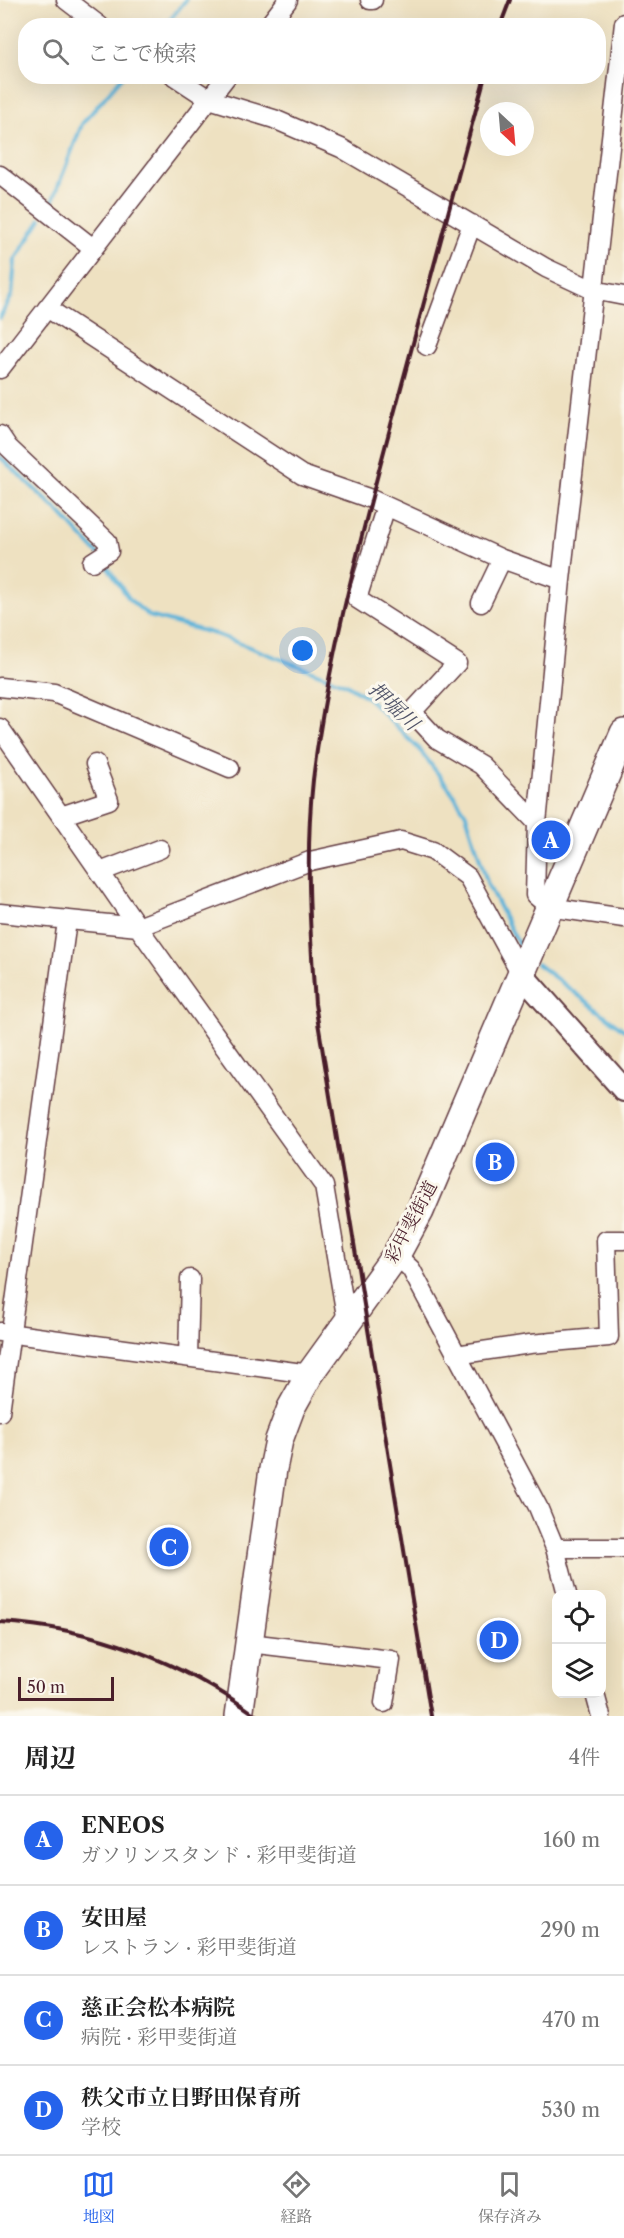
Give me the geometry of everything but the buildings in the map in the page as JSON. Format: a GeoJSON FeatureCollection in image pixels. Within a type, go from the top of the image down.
{"type":"FeatureCollection","features":[{"type":"Feature","properties":{"kind":"highway","name":"彩甲斐街道"},"geometry":{"type":"LineString","coordinates":[[239,1716],[273,1469],[291,1408],[310,1374],[396,1255],[420,1211],[624,733]]}},
{"type":"Feature","properties":{"kind":"main road"},"geometry":{"type":"LineString","coordinates":[[524,968],[624,1090]]}},
{"type":"Feature","properties":{"kind":"street"},"geometry":{"type":"LineString","coordinates":[[66,0],[90,18]]}},
{"type":"Feature","properties":{"kind":"street"},"geometry":{"type":"LineString","coordinates":[[274,18],[288,0]]}},
{"type":"Feature","properties":{"kind":"street"},"geometry":{"type":"LineString","coordinates":[[624,23],[616,172],[593,290],[537,824],[534,895],[545,916],[624,918]]}},
{"type":"Feature","properties":{"kind":"street"},"geometry":{"type":"LineString","coordinates":[[186,84],[209,99],[274,119],[341,148],[546,268],[593,290],[624,296]]}},
{"type":"Feature","properties":{"kind":"street"},"geometry":{"type":"LineString","coordinates":[[0,369],[221,84]]}},
{"type":"Feature","properties":{"kind":"street"},"geometry":{"type":"LineString","coordinates":[[0,175],[93,248]]}},
{"type":"Feature","properties":{"kind":"street"},"geometry":{"type":"LineString","coordinates":[[427,345],[472,224]]}},
{"type":"Feature","properties":{"kind":"street"},"geometry":{"type":"LineString","coordinates":[[47,308],[302,475],[386,506],[501,559],[561,580]]}},
{"type":"Feature","properties":{"kind":"street"},"geometry":{"type":"LineString","coordinates":[[0,435],[8,447],[107,542],[97,558]]}},
{"type":"Feature","properties":{"kind":"street"},"geometry":{"type":"LineString","coordinates":[[386,506],[357,599],[457,663],[412,712],[437,739],[481,765],[537,824]]}},
{"type":"Feature","properties":{"kind":"street"},"geometry":{"type":"LineString","coordinates":[[481,603],[501,559]]}},
{"type":"Feature","properties":{"kind":"street"},"geometry":{"type":"LineString","coordinates":[[0,687],[54,693],[230,768]]}},
{"type":"Feature","properties":{"kind":"street"},"geometry":{"type":"LineString","coordinates":[[0,728],[138,927],[324,1186],[347,1322]]}},
{"type":"Feature","properties":{"kind":"street"},"geometry":{"type":"LineString","coordinates":[[61,816],[109,800],[95,764]]}},
{"type":"Feature","properties":{"kind":"street"},"geometry":{"type":"LineString","coordinates":[[0,913],[138,927],[310,861],[401,841],[433,851],[468,877],[524,968]]}},
{"type":"Feature","properties":{"kind":"street"},"geometry":{"type":"LineString","coordinates":[[100,872],[160,849]]}},
{"type":"Feature","properties":{"kind":"street"},"geometry":{"type":"LineString","coordinates":[[0,1412],[5,1332],[67,921]]}},
{"type":"Feature","properties":{"kind":"street"},"geometry":{"type":"LineString","coordinates":[[456,1355],[530,1344],[609,1337],[606,1240],[624,1240]]}},
{"type":"Feature","properties":{"kind":"street"},"geometry":{"type":"LineString","coordinates":[[396,1255],[411,1269],[538,1507],[555,1548],[566,1590]]}},
{"type":"Feature","properties":{"kind":"street"},"geometry":{"type":"LineString","coordinates":[[188,1357],[190,1279]]}},
{"type":"Feature","properties":{"kind":"street"},"geometry":{"type":"LineString","coordinates":[[5,1332],[310,1374]]}},
{"type":"Feature","properties":{"kind":"street"},"geometry":{"type":"LineString","coordinates":[[555,1548],[624,1548]]}},
{"type":"Feature","properties":{"kind":"street"},"geometry":{"type":"LineString","coordinates":[[249,1643],[391,1660],[384,1703]]}},
{"type":"Feature","properties":{"kind":"street"},"geometry":{"type":"LineString","coordinates":[[596,1698],[601,1716]]}},
{"type":"Feature","properties":{"kind":"waterway"},"geometry":{"type":"LineString","coordinates":[[171,18],[186,0]]}},
{"type":"Feature","properties":{"kind":"waterway"},"geometry":{"type":"LineString","coordinates":[[51,205],[82,124],[116,84]]}},
{"type":"Feature","properties":{"kind":"waterway"},"geometry":{"type":"LineString","coordinates":[[0,318],[12,295],[15,260],[41,219]]}},
{"type":"Feature","properties":{"kind":"waterway","name":"押堀川"},"geometry":{"type":"LineString","coordinates":[[0,457],[58,511],[98,554]]}},
{"type":"Feature","properties":{"kind":"waterway","name":"押堀川"},"geometry":{"type":"LineString","coordinates":[[104,562],[130,600],[149,616],[215,634],[346,684],[368,698],[419,749],[466,814],[488,885],[521,949]]}},
{"type":"Feature","properties":{"kind":"waterway","name":"押堀川"},"geometry":{"type":"LineString","coordinates":[[537,964],[624,1030]]}},
{"type":"Feature","properties":{"kind":"railway"},"geometry":{"type":"LineString","coordinates":[[503,18],[510,0]]}},
{"type":"Feature","properties":{"kind":"railway"},"geometry":{"type":"LineString","coordinates":[[431,1716],[315,1004],[310,920],[309,836],[319,737],[344,607],[483,84]]}},
{"type":"Feature","properties":{"kind":"railway"},"geometry":{"type":"LineString","coordinates":[[0,1622],[69,1631],[135,1651],[198,1679],[257,1716]]}},
{"type":"Feature","properties":{"kind":"place","name":"ENEOS"},"geometry":{"type":"Point","coordinates":[551,840]}},
{"type":"Feature","properties":{"kind":"place","name":"安田屋"},"geometry":{"type":"Point","coordinates":[495,1162]}},
{"type":"Feature","properties":{"kind":"place","name":"慈正会松本病院"},"geometry":{"type":"Point","coordinates":[169,1547]}},
{"type":"Feature","properties":{"kind":"place","name":"秩父市立日野田保育所"},"geometry":{"type":"Point","coordinates":[499,1640]}}]}
